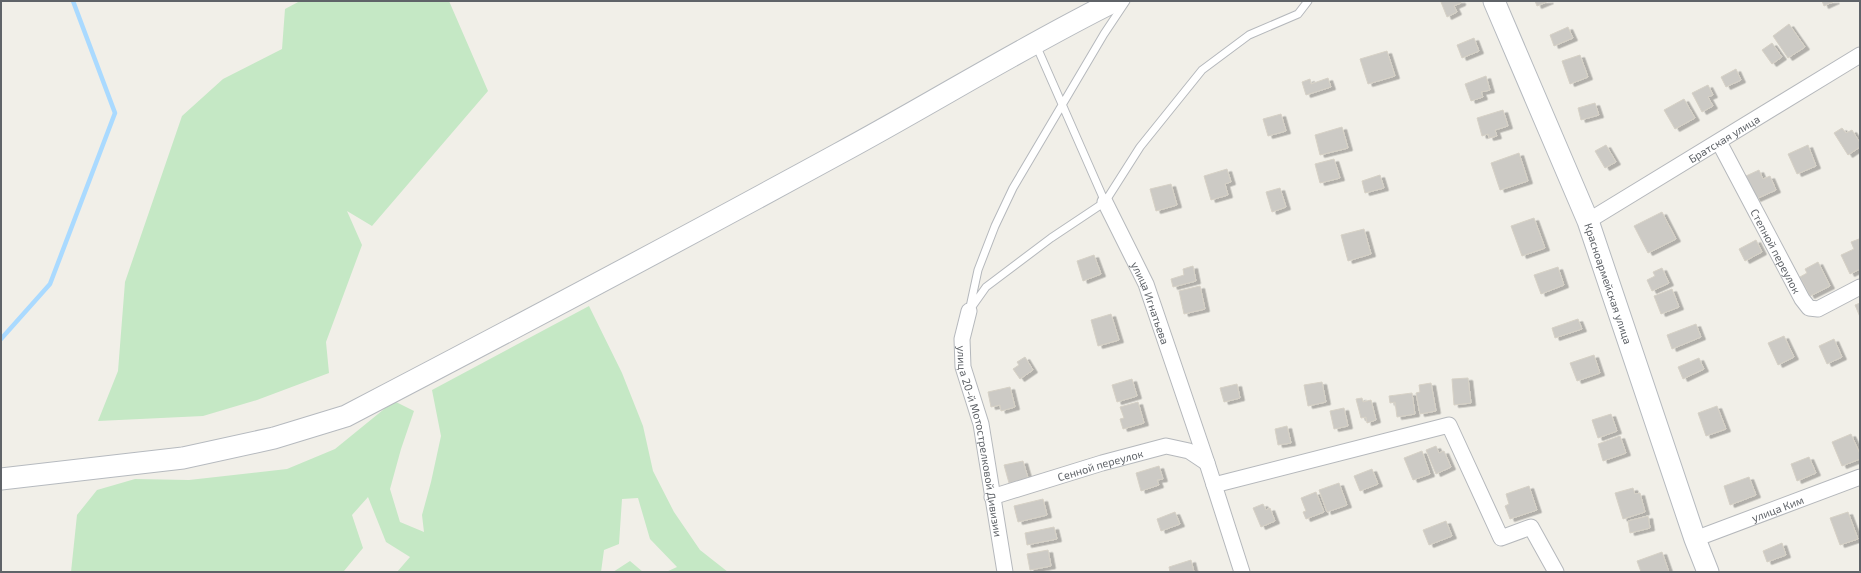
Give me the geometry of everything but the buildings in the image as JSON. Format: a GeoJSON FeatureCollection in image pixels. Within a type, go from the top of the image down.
{"type":"FeatureCollection","features":[{"type":"Feature","properties":{"kind":"street"},"geometry":{"type":"LineString","coordinates":[[1,479],[183,458],[274,438],[346,416],[841,153],[1035,43],[1115,1]]}},
{"type":"Feature","properties":{"kind":"street","name":"Красноармейская улица"},"geometry":{"type":"LineString","coordinates":[[1494,1],[1588,221],[1695,539],[1708,572]]}},
{"type":"Feature","properties":{"kind":"street","name":"Братская улица"},"geometry":{"type":"LineString","coordinates":[[1588,221],[1719,142],[1860,54]]}},
{"type":"Feature","properties":{"kind":"street","name":"Степной переулок"},"geometry":{"type":"LineString","coordinates":[[1719,142],[1802,299],[1809,308],[1818,309],[1860,287]]}},
{"type":"Feature","properties":{"kind":"street","name":"улица Игнатьева"},"geometry":{"type":"LineString","coordinates":[[1105,202],[1146,284],[1207,463],[1242,572]]}},
{"type":"Feature","properties":{"kind":"street","name":"улица 20-й Мотострелковой Дивизии"},"geometry":{"type":"LineString","coordinates":[[969,311],[962,339],[963,367],[981,424],[1004,572]]}},
{"type":"Feature","properties":{"kind":"street"},"geometry":{"type":"LineString","coordinates":[[1214,485],[1449,425],[1501,538],[1531,527],[1556,572]]}},
{"type":"Feature","properties":{"kind":"street","name":"Сенной переулок"},"geometry":{"type":"LineString","coordinates":[[992,497],[1102,463],[1166,446],[1189,451],[1207,463]]}},
{"type":"Feature","properties":{"kind":"street","name":"улица Ким"},"geometry":{"type":"LineString","coordinates":[[1695,539],[1860,477]]}},
{"type":"Feature","properties":{"kind":"lane"},"geometry":{"type":"LineString","coordinates":[[969,311],[978,270],[995,226],[1013,188],[1104,34],[1126,1]]}},
{"type":"Feature","properties":{"kind":"lane"},"geometry":{"type":"LineString","coordinates":[[969,311],[986,287],[1051,238],[1105,202],[1140,147],[1202,70],[1249,35],[1298,14],[1308,1]]}},
{"type":"Feature","properties":{"kind":"lane","name":"улица Игнатьева"},"geometry":{"type":"LineString","coordinates":[[1035,43],[1105,202]]}},
{"type":"Feature","properties":{"kind":"green space"},"geometry":{"type":"Polygon","coordinates":[[[300,1],[449,1],[488,91],[372,226],[347,211],[362,245],[326,342],[329,373],[257,400],[203,416],[98,421],[118,371],[125,282],[182,116],[223,79],[282,49],[285,9],[300,1]]]}},
{"type":"Feature","properties":{"kind":"green space"},"geometry":{"type":"Polygon","coordinates":[[[589,306],[622,373],[643,426],[653,471],[674,512],[700,550],[728,572],[666,572],[677,567],[650,539],[638,498],[622,499],[619,544],[604,550],[601,572],[397,572],[410,557],[386,542],[368,497],[352,515],[363,548],[344,571],[347,572],[71,572],[77,515],[97,490],[135,479],[189,480],[287,469],[335,449],[394,401],[414,411],[401,449],[390,489],[400,522],[424,532],[422,515],[441,436],[432,390],[589,306]]]}},
{"type":"Feature","properties":{"kind":"green space"},"geometry":{"type":"Polygon","coordinates":[[[630,561],[643,572],[613,572],[630,561]]]}},
{"type":"Feature","properties":{"kind":"waterway"},"geometry":{"type":"LineString","coordinates":[[1,339],[50,284],[115,113],[73,1]]}}]}
